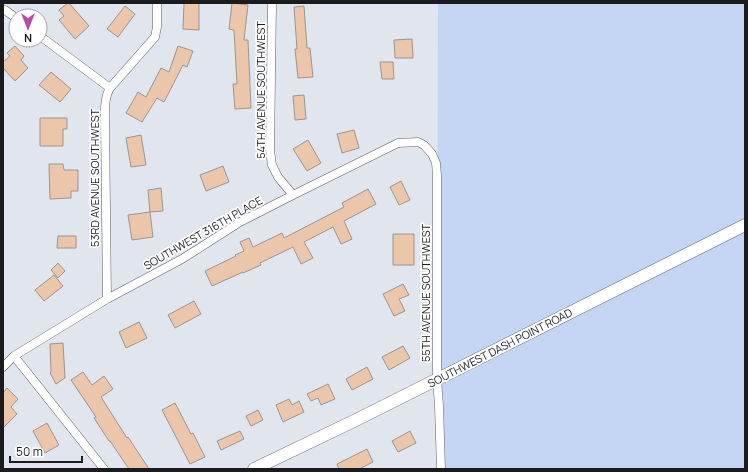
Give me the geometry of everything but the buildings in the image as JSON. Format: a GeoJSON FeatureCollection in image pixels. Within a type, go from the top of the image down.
{"type":"FeatureCollection","features":[{"type":"Feature","properties":{"kind":"main road","name":"SOUTHWEST DASH POINT ROAD"},"geometry":{"type":"LineString","coordinates":[[254,469],[350,423],[745,225]]}},
{"type":"Feature","properties":{"kind":"street","name":"53RD AVENUE SOUTHWEST"},"geometry":{"type":"LineString","coordinates":[[107,299],[105,122],[107,93],[155,37],[157,27],[157,3]]}},
{"type":"Feature","properties":{"kind":"street","name":"54TH AVENUE SOUTHWEST"},"geometry":{"type":"LineString","coordinates":[[272,3],[270,150],[272,165],[278,177],[293,195]]}},
{"type":"Feature","properties":{"kind":"street"},"geometry":{"type":"LineString","coordinates":[[48,42],[110,88]]}},
{"type":"Feature","properties":{"kind":"street","name":"SOUTHWEST 316TH PLACE"},"geometry":{"type":"LineString","coordinates":[[3,367],[14,356],[107,299],[182,259],[240,222],[398,143],[418,142],[424,146]]}},
{"type":"Feature","properties":{"kind":"street","name":"55TH AVENUE SOUTHWEST"},"geometry":{"type":"LineString","coordinates":[[424,146],[432,154],[436,163],[437,176],[437,379],[441,469]]}},
{"type":"Feature","properties":{"kind":"street"},"geometry":{"type":"LineString","coordinates":[[14,356],[104,469]]}},
{"type":"Feature","properties":{"kind":"shaded area"},"geometry":{"type":"Polygon","coordinates":[[[438,3],[745,3],[745,469],[437,469],[438,3]]]}}]}
